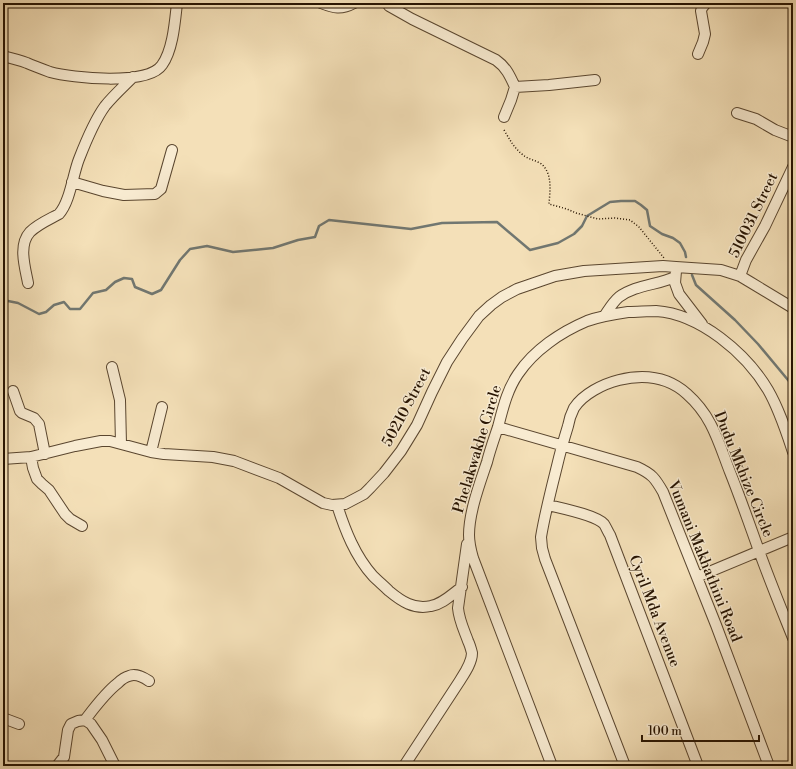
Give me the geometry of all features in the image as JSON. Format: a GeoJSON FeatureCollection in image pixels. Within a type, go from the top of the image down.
{"type":"FeatureCollection","features":[{"type":"Feature","properties":{"kind":"street"},"geometry":{"type":"LineString","coordinates":[[3,56],[25,62],[50,72],[89,78],[133,77],[150,73],[158,70],[162,65],[172,43],[177,3]]}},
{"type":"Feature","properties":{"kind":"street"},"geometry":{"type":"LineString","coordinates":[[321,3],[340,8],[354,3]]}},
{"type":"Feature","properties":{"kind":"street"},"geometry":{"type":"LineString","coordinates":[[387,3],[389,6],[412,19],[496,60],[501,64],[507,70],[515,87],[504,118]]}},
{"type":"Feature","properties":{"kind":"street"},"geometry":{"type":"LineString","coordinates":[[698,54],[705,34],[701,11],[706,3]]}},
{"type":"Feature","properties":{"kind":"street"},"geometry":{"type":"LineString","coordinates":[[28,283],[23,254],[25,240],[34,228],[62,211],[67,202],[79,159],[96,121],[111,99],[133,77]]}},
{"type":"Feature","properties":{"kind":"street"},"geometry":{"type":"LineString","coordinates":[[515,87],[594,80]]}},
{"type":"Feature","properties":{"kind":"street"},"geometry":{"type":"LineString","coordinates":[[737,113],[756,119],[775,130],[793,137]]}},
{"type":"Feature","properties":{"kind":"street"},"geometry":{"type":"LineString","coordinates":[[72,182],[103,191],[124,195],[155,194],[160,189],[164,181],[172,150]]}},
{"type":"Feature","properties":{"kind":"street","name":"510031 Street"},"geometry":{"type":"LineString","coordinates":[[740,276],[746,260],[765,226],[793,167]]}},
{"type":"Feature","properties":{"kind":"street","name":"50210 Street"},"geometry":{"type":"LineString","coordinates":[[337,505],[345,504],[364,494],[384,472],[401,451],[417,425],[447,362],[462,339],[479,316],[491,305],[517,289],[555,276],[584,271],[663,266],[675,270],[722,270],[740,276],[793,308]]}},
{"type":"Feature","properties":{"kind":"street"},"geometry":{"type":"LineString","coordinates":[[605,315],[611,305],[618,298],[640,287],[667,281],[675,270]]}},
{"type":"Feature","properties":{"kind":"street"},"geometry":{"type":"LineString","coordinates":[[675,270],[675,283],[679,294],[704,327]]}},
{"type":"Feature","properties":{"kind":"street","name":"Phelakwakhe Circle"},"geometry":{"type":"LineString","coordinates":[[552,766],[470,550],[470,522],[475,499],[512,383],[526,364],[550,342],[564,332],[605,315],[656,311],[680,316],[704,327],[720,338],[744,359],[767,388],[777,407],[793,452]]}},
{"type":"Feature","properties":{"kind":"street"},"geometry":{"type":"LineString","coordinates":[[112,368],[120,400],[121,444]]}},
{"type":"Feature","properties":{"kind":"street","name":"Dudu Mkhize Circle"},"geometry":{"type":"LineString","coordinates":[[625,766],[542,548],[541,537],[561,446],[574,408],[586,396],[598,388],[614,382],[631,377],[645,376],[654,377],[678,387],[698,405],[712,426],[793,638]]}},
{"type":"Feature","properties":{"kind":"street"},"geometry":{"type":"LineString","coordinates":[[12,391],[20,411],[34,418],[39,424],[44,454]]}},
{"type":"Feature","properties":{"kind":"street"},"geometry":{"type":"LineString","coordinates":[[151,452],[162,407]]}},
{"type":"Feature","properties":{"kind":"street","name":"Vumani Makhathini Road"},"geometry":{"type":"LineString","coordinates":[[498,427],[637,467],[652,476],[657,481],[663,492],[697,577],[769,766]]}},
{"type":"Feature","properties":{"kind":"street"},"geometry":{"type":"LineString","coordinates":[[3,459],[31,457],[75,446],[101,441],[110,441],[151,452],[213,457],[234,461],[279,478],[323,503],[337,505],[349,536],[363,563],[374,577],[406,604],[415,606],[430,606],[445,600],[462,587]]}},
{"type":"Feature","properties":{"kind":"street"},"geometry":{"type":"LineString","coordinates":[[31,457],[32,468],[37,479],[49,490],[65,514],[70,519],[82,526]]}},
{"type":"Feature","properties":{"kind":"street","name":"Cyril Mda Avenue"},"geometry":{"type":"LineString","coordinates":[[548,505],[591,517],[604,524],[610,535],[698,766]]}},
{"type":"Feature","properties":{"kind":"street"},"geometry":{"type":"LineString","coordinates":[[404,766],[459,682],[466,670],[472,653],[458,608],[469,534]]}},
{"type":"Feature","properties":{"kind":"street"},"geometry":{"type":"LineString","coordinates":[[697,577],[793,537]]}},
{"type":"Feature","properties":{"kind":"street"},"geometry":{"type":"LineString","coordinates":[[85,720],[111,688],[129,675],[142,677],[149,681]]}},
{"type":"Feature","properties":{"kind":"street"},"geometry":{"type":"LineString","coordinates":[[3,718],[19,724]]}},
{"type":"Feature","properties":{"kind":"street"},"geometry":{"type":"LineString","coordinates":[[57,766],[64,756],[68,730],[71,724],[85,720],[91,724],[102,740],[115,766]]}},
{"type":"Feature","properties":{"kind":"path"},"geometry":{"type":"LineString","coordinates":[[504,130],[512,144],[524,156],[541,164],[547,172],[550,181],[549,204],[598,219],[615,218],[630,220],[639,227],[675,270]]}},
{"type":"Feature","properties":{"kind":"waterway"},"geometry":{"type":"LineString","coordinates":[[3,300],[18,303],[39,314],[46,312],[54,305],[64,302],[70,309],[80,309],[93,293],[106,290],[115,282],[124,278],[132,279],[135,287],[152,294],[161,290],[180,260],[190,249],[207,246],[233,252],[273,248],[298,240],[315,237],[319,226],[329,220],[411,229],[442,223],[497,222],[530,250],[558,243],[574,234],[582,226],[587,216],[610,202],[621,201],[635,201],[647,210],[650,226],[680,243],[686,257]]}},
{"type":"Feature","properties":{"kind":"waterway"},"geometry":{"type":"LineString","coordinates":[[692,275],[696,285],[735,320],[758,344],[793,386]]}}]}
